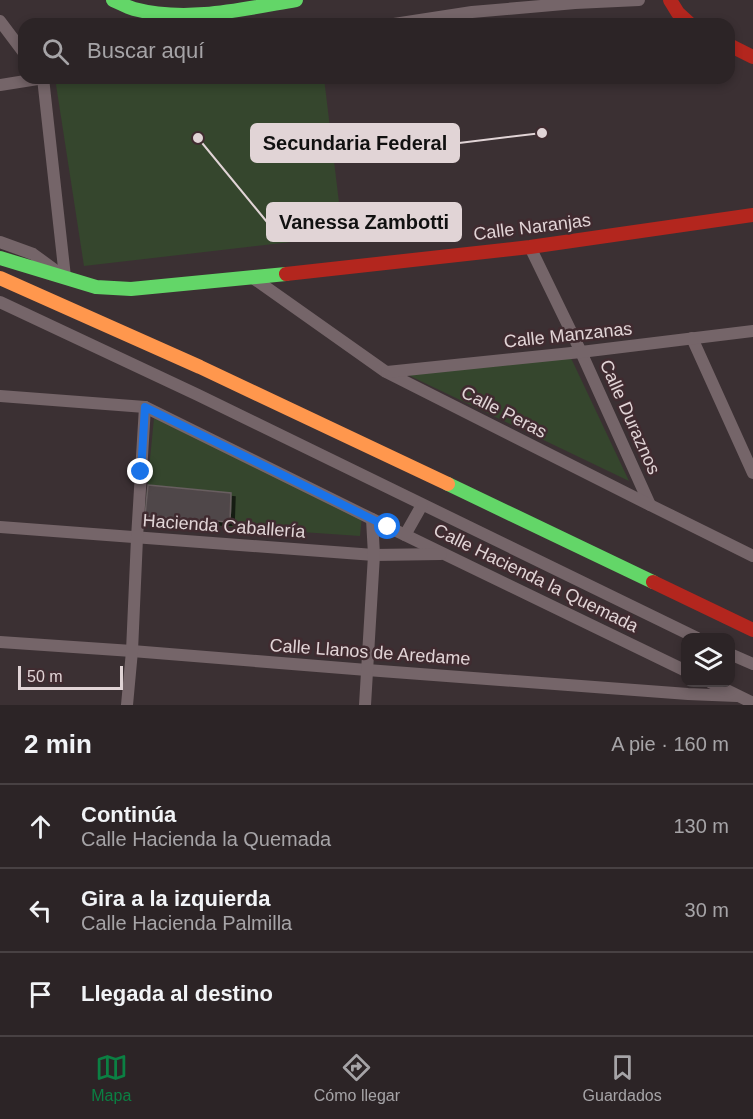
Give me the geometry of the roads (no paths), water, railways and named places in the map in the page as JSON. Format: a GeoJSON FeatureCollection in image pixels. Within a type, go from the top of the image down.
{"type":"FeatureCollection","features":[{"type":"Feature","properties":{"kind":"street"},"geometry":{"type":"LineString","coordinates":[[113,0],[146,18],[207,13],[296,0]]}},
{"type":"Feature","properties":{"kind":"street"},"geometry":{"type":"LineString","coordinates":[[433,18],[472,12],[639,0]]}},
{"type":"Feature","properties":{"kind":"street"},"geometry":{"type":"LineString","coordinates":[[669,0],[682,18]]}},
{"type":"Feature","properties":{"kind":"street"},"geometry":{"type":"LineString","coordinates":[[0,21],[18,45]]}},
{"type":"Feature","properties":{"kind":"street"},"geometry":{"type":"LineString","coordinates":[[735,48],[753,57]]}},
{"type":"Feature","properties":{"kind":"street"},"geometry":{"type":"LineString","coordinates":[[0,85],[18,82]]}},
{"type":"Feature","properties":{"kind":"street"},"geometry":{"type":"LineString","coordinates":[[44,84],[65,277]]}},
{"type":"Feature","properties":{"kind":"street","name":"Calle Naranjas"},"geometry":{"type":"LineString","coordinates":[[0,258],[96,287],[115,289],[253,278],[530,247],[753,216]]}},
{"type":"Feature","properties":{"kind":"street"},"geometry":{"type":"LineString","coordinates":[[0,242],[33,254],[65,277]]}},
{"type":"Feature","properties":{"kind":"street","name":"Calle Duraznos"},"geometry":{"type":"LineString","coordinates":[[530,247],[581,352],[650,505]]}},
{"type":"Feature","properties":{"kind":"street"},"geometry":{"type":"LineString","coordinates":[[0,278],[211,372],[753,630]]}},
{"type":"Feature","properties":{"kind":"street","name":"Calle Peras"},"geometry":{"type":"LineString","coordinates":[[253,278],[386,372],[753,556]]}},
{"type":"Feature","properties":{"kind":"street"},"geometry":{"type":"LineString","coordinates":[[0,302],[198,395],[687,633]]}},
{"type":"Feature","properties":{"kind":"street","name":"Calle Manzanas"},"geometry":{"type":"LineString","coordinates":[[386,372],[753,331]]}},
{"type":"Feature","properties":{"kind":"street"},"geometry":{"type":"LineString","coordinates":[[692,338],[753,473]]}},
{"type":"Feature","properties":{"kind":"street"},"geometry":{"type":"LineString","coordinates":[[0,396],[145,407],[127,705]]}},
{"type":"Feature","properties":{"kind":"street","name":"Calle Hacienda la Quemada"},"geometry":{"type":"LineString","coordinates":[[145,407],[681,668]]}},
{"type":"Feature","properties":{"kind":"street"},"geometry":{"type":"LineString","coordinates":[[405,535],[422,505]]}},
{"type":"Feature","properties":{"kind":"street"},"geometry":{"type":"LineString","coordinates":[[365,705],[374,555],[372,519]]}},
{"type":"Feature","properties":{"kind":"street","name":"Hacienda Caballería"},"geometry":{"type":"LineString","coordinates":[[0,527],[374,555],[446,554]]}},
{"type":"Feature","properties":{"kind":"street","name":"Calle Llanos de Aredame"},"geometry":{"type":"LineString","coordinates":[[0,642],[737,696]]}},
{"type":"Feature","properties":{"kind":"street"},"geometry":{"type":"LineString","coordinates":[[735,656],[753,664]]}},
{"type":"Feature","properties":{"kind":"street"},"geometry":{"type":"LineString","coordinates":[[720,687],[753,703]]}},
{"type":"Feature","properties":{"kind":"place","name":"Secundaria Federal"},"geometry":{"type":"Point","coordinates":[542,133]}},
{"type":"Feature","properties":{"kind":"place","name":"Vanessa Zambotti"},"geometry":{"type":"Point","coordinates":[198,138]}}]}
